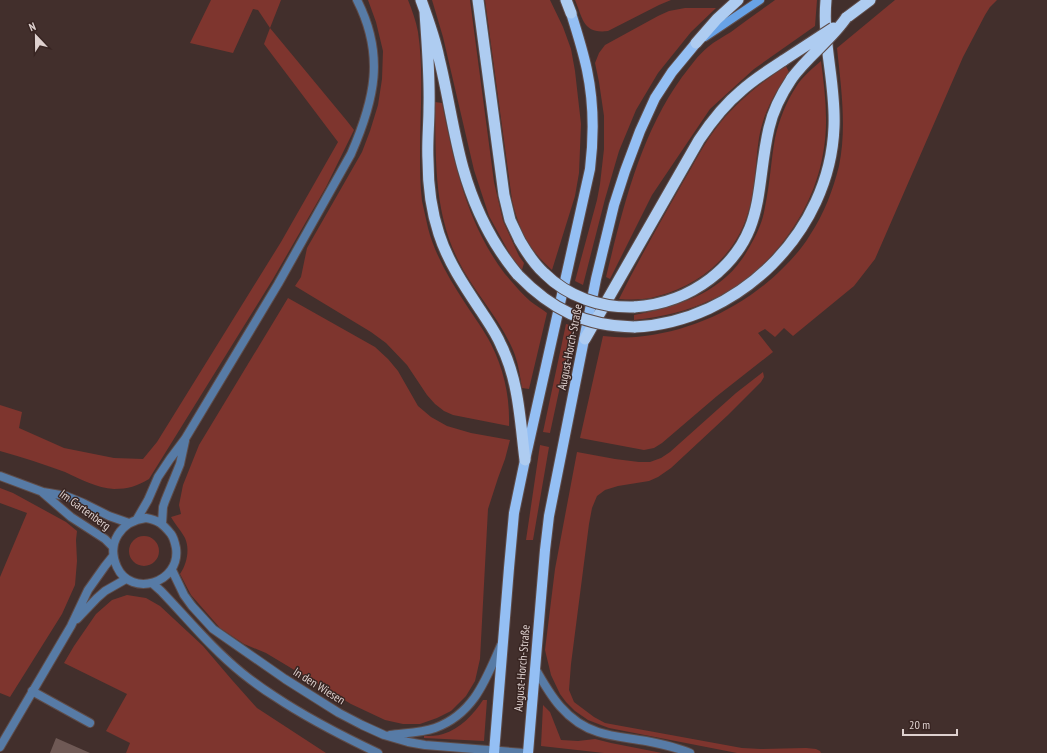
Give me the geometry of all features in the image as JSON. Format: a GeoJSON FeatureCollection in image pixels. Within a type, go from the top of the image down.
{"type":"FeatureCollection","features":[{"type":"Feature","properties":{"kind":"highway"},"geometry":{"type":"LineString","coordinates":[[421,0],[440,59],[463,168],[474,201],[496,245],[518,275],[541,296],[567,313],[591,322],[620,327],[649,326],[687,318],[721,303],[756,279],[770,267],[783,254],[805,223],[821,190],[831,156],[834,133],[834,100],[827,41],[826,0]]}},
{"type":"Feature","properties":{"kind":"highway"},"geometry":{"type":"LineString","coordinates":[[478,0],[504,195],[510,220],[528,255],[544,274],[554,283],[566,291],[585,300],[610,306],[644,307],[691,292],[704,284],[728,264],[736,254],[747,234],[756,212],[770,126],[780,100],[792,78],[809,58],[834,34],[846,18]]}},
{"type":"Feature","properties":{"kind":"highway"},"geometry":{"type":"LineString","coordinates":[[566,0],[571,13]]}},
{"type":"Feature","properties":{"kind":"highway"},"geometry":{"type":"LineString","coordinates":[[696,43],[717,19],[738,0]]}},
{"type":"Feature","properties":{"kind":"highway"},"geometry":{"type":"LineString","coordinates":[[584,339],[708,125],[740,91],[751,82],[831,29],[868,1]]}},
{"type":"Feature","properties":{"kind":"highway"},"geometry":{"type":"LineString","coordinates":[[425,12],[430,107],[428,159],[430,190],[435,220],[439,235],[453,268],[493,330],[507,356],[517,395],[524,460]]}},
{"type":"Feature","properties":{"kind":"main road","name":"August-Horch-Straße"},"geometry":{"type":"LineString","coordinates":[[494,752],[508,568],[514,514],[524,460],[590,169],[592,112],[589,82],[583,51],[571,13],[561,0]]}},
{"type":"Feature","properties":{"kind":"main road","name":"August-Horch-Straße"},"geometry":{"type":"LineString","coordinates":[[528,753],[549,516],[596,279],[614,205],[633,147],[647,114],[663,85],[696,43],[760,0]]}},
{"type":"Feature","properties":{"kind":"street"},"geometry":{"type":"LineString","coordinates":[[137,519],[148,500],[158,477],[185,439],[278,284],[351,154],[360,134],[368,109],[373,85],[374,62],[372,38],[357,0]]}},
{"type":"Feature","properties":{"kind":"street"},"geometry":{"type":"LineString","coordinates":[[162,524],[163,508],[180,464],[185,439]]}},
{"type":"Feature","properties":{"kind":"street","name":"Im Gartenberg"},"geometry":{"type":"LineString","coordinates":[[0,476],[43,492],[66,496],[109,516],[129,523]]}},
{"type":"Feature","properties":{"kind":"street","name":"Im Gartenberg"},"geometry":{"type":"LineString","coordinates":[[43,492],[71,517],[105,539],[113,547]]}},
{"type":"Feature","properties":{"kind":"street"},"geometry":{"type":"LineString","coordinates":[[146,518],[155,520],[162,524],[173,537],[176,544],[176,562],[172,570],[160,580],[152,583],[142,584],[126,579],[118,569],[114,556],[113,547],[116,538],[121,530],[129,523],[137,519],[146,518]]}},
{"type":"Feature","properties":{"kind":"street"},"geometry":{"type":"LineString","coordinates":[[0,747],[71,626],[88,590],[114,556]]}},
{"type":"Feature","properties":{"kind":"street","name":"In den Wiesen"},"geometry":{"type":"LineString","coordinates":[[172,570],[184,596],[213,629],[285,679],[339,713],[362,725],[384,735],[425,745],[494,752],[524,753]]}},
{"type":"Feature","properties":{"kind":"street"},"geometry":{"type":"LineString","coordinates":[[71,626],[97,598],[110,588],[126,579]]}},
{"type":"Feature","properties":{"kind":"street"},"geometry":{"type":"LineString","coordinates":[[152,583],[161,590],[242,674],[306,716],[348,739],[378,753]]}},
{"type":"Feature","properties":{"kind":"street"},"geometry":{"type":"LineString","coordinates":[[384,735],[420,732],[434,729],[459,715],[477,695],[503,640]]}},
{"type":"Feature","properties":{"kind":"street"},"geometry":{"type":"LineString","coordinates":[[535,668],[547,689],[560,707],[579,724],[598,732],[676,748],[690,753]]}},
{"type":"Feature","properties":{"kind":"street"},"geometry":{"type":"LineString","coordinates":[[32,691],[90,723]]}},
{"type":"Feature","properties":{"kind":"shaded area"},"geometry":{"type":"Polygon","coordinates":[[[211,0],[281,0],[270,28],[258,10],[253,9],[233,53],[190,43],[211,0]]]}},
{"type":"Feature","properties":{"kind":"shaded area"},"geometry":{"type":"Polygon","coordinates":[[[368,0],[408,0],[414,16],[418,32],[421,62],[421,189],[428,228],[444,267],[496,354],[503,374],[507,394],[509,426],[453,415],[444,411],[427,395],[407,365],[386,343],[371,332],[295,286],[301,277],[307,248],[362,152],[378,105],[382,79],[383,51],[376,22],[368,0]]]}},
{"type":"Feature","properties":{"kind":"shaded area"},"geometry":{"type":"Polygon","coordinates":[[[432,0],[470,0],[494,182],[503,221],[519,256],[524,263],[522,270],[511,256],[489,216],[474,170],[443,37],[432,0]]]}},
{"type":"Feature","properties":{"kind":"shaded area"},"geometry":{"type":"Polygon","coordinates":[[[485,0],[550,0],[563,27],[571,49],[581,124],[579,173],[575,196],[552,270],[537,255],[526,239],[518,221],[512,200],[485,0]]]}},
{"type":"Feature","properties":{"kind":"shaded area"},"geometry":{"type":"Polygon","coordinates":[[[575,0],[671,0],[608,31],[600,31],[593,30],[585,24],[575,0]]]}},
{"type":"Feature","properties":{"kind":"shaded area"},"geometry":{"type":"Polygon","coordinates":[[[775,0],[817,0],[815,26],[754,69],[710,109],[652,195],[610,279],[606,277],[626,199],[644,148],[667,99],[694,61],[704,50],[775,0]]]}},
{"type":"Feature","properties":{"kind":"shaded area"},"geometry":{"type":"Polygon","coordinates":[[[895,0],[997,0],[985,15],[963,57],[875,259],[854,286],[793,336],[784,328],[775,337],[765,329],[758,333],[773,352],[654,448],[644,450],[580,438],[603,336],[632,337],[657,334],[677,330],[716,315],[734,306],[768,282],[787,264],[804,244],[824,210],[839,166],[843,137],[843,122],[842,92],[837,48],[895,0]]]}},
{"type":"Feature","properties":{"kind":"shaded area"},"geometry":{"type":"Polygon","coordinates":[[[685,8],[716,8],[691,32],[658,73],[636,110],[619,151],[583,285],[575,281],[597,200],[604,149],[604,116],[595,63],[599,53],[605,45],[658,16],[669,11],[685,8]]]}},
{"type":"Feature","properties":{"kind":"shaded area"},"geometry":{"type":"Polygon","coordinates":[[[270,28],[354,130],[326,187],[273,279],[149,479],[128,488],[114,489],[101,487],[49,466],[0,451],[0,405],[22,412],[19,428],[64,448],[114,458],[143,459],[157,442],[281,242],[338,142],[264,44],[270,28]]]}},
{"type":"Feature","properties":{"kind":"shaded area"},"geometry":{"type":"Polygon","coordinates":[[[821,61],[826,119],[823,154],[818,176],[809,198],[798,220],[785,240],[752,274],[733,288],[713,299],[675,313],[634,320],[634,315],[665,308],[694,298],[720,282],[742,259],[755,237],[763,217],[775,138],[783,111],[798,83],[821,61]]]}},
{"type":"Feature","properties":{"kind":"shaded area"},"geometry":{"type":"Polygon","coordinates":[[[786,66],[789,72],[774,95],[763,120],[759,138],[754,187],[750,207],[741,231],[724,257],[713,268],[700,277],[673,291],[649,298],[634,300],[619,299],[700,152],[715,130],[743,99],[786,66]]]}},
{"type":"Feature","properties":{"kind":"shaded area"},"geometry":{"type":"Polygon","coordinates":[[[435,102],[442,103],[457,170],[481,235],[505,274],[527,298],[547,313],[529,389],[522,388],[520,373],[513,350],[501,326],[464,271],[450,241],[440,202],[436,162],[435,102]]]}},
{"type":"Feature","properties":{"kind":"shaded area"},"geometry":{"type":"Polygon","coordinates":[[[288,298],[375,347],[398,371],[418,406],[431,417],[447,426],[471,433],[510,440],[488,509],[480,659],[475,681],[466,696],[451,711],[420,724],[403,724],[385,720],[351,704],[266,653],[244,644],[220,628],[191,595],[180,574],[186,561],[187,542],[171,517],[181,514],[179,505],[183,485],[199,445],[288,298]]]}},
{"type":"Feature","properties":{"kind":"shaded area"},"geometry":{"type":"Polygon","coordinates":[[[566,324],[573,326],[550,433],[543,432],[566,324]]]}},
{"type":"Feature","properties":{"kind":"shaded area"},"geometry":{"type":"Polygon","coordinates":[[[763,372],[764,377],[761,382],[671,468],[649,481],[618,486],[605,490],[597,496],[592,508],[589,524],[569,690],[574,702],[594,717],[605,723],[742,748],[806,748],[816,749],[821,753],[737,753],[609,728],[588,720],[575,711],[560,694],[551,675],[545,650],[555,569],[577,452],[639,462],[650,462],[661,458],[670,452],[736,393],[763,372]]]}},
{"type":"Feature","properties":{"kind":"shaded area"},"geometry":{"type":"Polygon","coordinates":[[[540,445],[549,447],[533,540],[526,540],[540,445]]]}},
{"type":"Feature","properties":{"kind":"shaded area"},"geometry":{"type":"Polygon","coordinates":[[[0,488],[13,493],[66,522],[77,531],[75,585],[62,614],[10,697],[0,693],[0,577],[27,513],[0,503],[0,488]]]}},
{"type":"Feature","properties":{"kind":"shaded area"},"geometry":{"type":"Polygon","coordinates":[[[144,536],[155,540],[159,551],[155,562],[144,566],[133,562],[129,551],[133,540],[144,536]]]}},
{"type":"Feature","properties":{"kind":"shaded area"},"geometry":{"type":"Polygon","coordinates":[[[127,595],[146,598],[160,606],[203,646],[257,708],[326,753],[126,753],[130,743],[106,731],[127,694],[64,663],[96,614],[112,600],[127,595]]]}},
{"type":"Feature","properties":{"kind":"shaded area"},"geometry":{"type":"Polygon","coordinates":[[[483,700],[487,700],[484,741],[424,738],[424,736],[441,735],[455,729],[471,716],[483,700]]]}},
{"type":"Feature","properties":{"kind":"shaded area"},"geometry":{"type":"Polygon","coordinates":[[[543,705],[550,712],[561,740],[578,741],[595,739],[662,753],[604,753],[541,746],[543,705]]]}},
{"type":"Feature","properties":{"kind":"building"},"geometry":{"type":"Polygon","coordinates":[[[56,738],[90,753],[50,753],[56,738]]]}}]}
